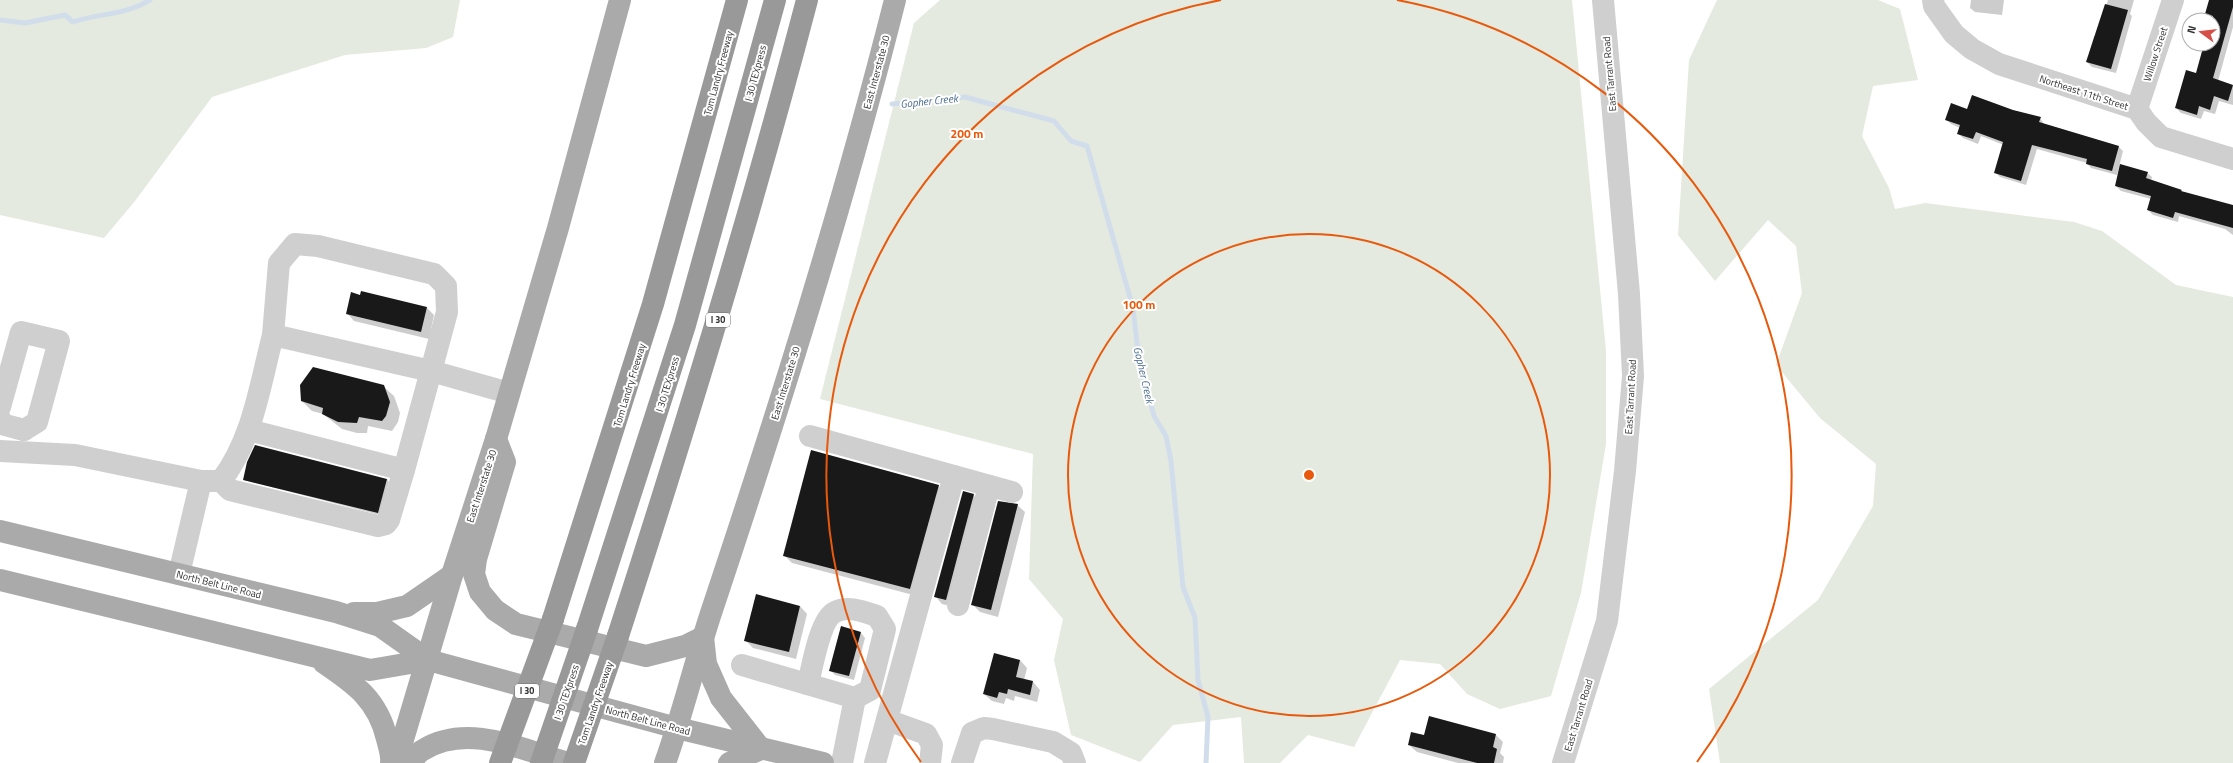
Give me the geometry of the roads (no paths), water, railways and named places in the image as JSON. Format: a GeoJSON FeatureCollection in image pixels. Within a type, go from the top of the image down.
{"type":"FeatureCollection","features":[{"type":"Feature","properties":{"kind":"highway","name":"Tom Landry Freeway"},"geometry":{"type":"LineString","coordinates":[[500,763],[553,619],[653,304],[737,0]]}},
{"type":"Feature","properties":{"kind":"highway","name":"I 30 TEXpress"},"geometry":{"type":"LineString","coordinates":[[541,763],[587,629],[685,325],[775,0]]}},
{"type":"Feature","properties":{"kind":"highway","name":"Tom Landry Freeway"},"geometry":{"type":"LineString","coordinates":[[574,763],[618,636],[719,318],[783,92],[807,0]]}},
{"type":"Feature","properties":{"kind":"main road","name":"East Interstate 30"},"geometry":{"type":"LineString","coordinates":[[396,763],[428,660],[452,575],[496,439],[558,228],[620,0]]}},
{"type":"Feature","properties":{"kind":"main road","name":"East Interstate 30"},"geometry":{"type":"LineString","coordinates":[[665,763],[678,728],[703,637],[766,448],[879,65],[895,0]]}},
{"type":"Feature","properties":{"kind":"main road"},"geometry":{"type":"LineString","coordinates":[[496,439],[505,462],[476,559],[474,574],[480,592],[495,610],[516,624],[646,656],[685,646],[703,637],[706,664],[721,698],[761,749],[729,763]]}},
{"type":"Feature","properties":{"kind":"main road","name":"North Belt Line Road"},"geometry":{"type":"LineString","coordinates":[[0,531],[336,612],[380,626],[428,660],[678,728],[823,763]]}},
{"type":"Feature","properties":{"kind":"main road"},"geometry":{"type":"LineString","coordinates":[[336,612],[377,613],[406,606],[452,575]]}},
{"type":"Feature","properties":{"kind":"main road","name":"North Belt Line Road"},"geometry":{"type":"LineString","coordinates":[[0,580],[370,670],[428,660]]}},
{"type":"Feature","properties":{"kind":"main road"},"geometry":{"type":"LineString","coordinates":[[313,655],[365,694],[378,710],[385,729],[392,757],[391,763]]}},
{"type":"Feature","properties":{"kind":"main road"},"geometry":{"type":"LineString","coordinates":[[410,763],[422,750],[451,739],[478,737],[568,763]]}},
{"type":"Feature","properties":{"kind":"street","name":"East Tarrant Road"},"geometry":{"type":"LineString","coordinates":[[1563,763],[1606,621],[1625,471],[1633,376],[1629,294],[1603,0]]}},
{"type":"Feature","properties":{"kind":"street","name":"Northeast 11th Street"},"geometry":{"type":"LineString","coordinates":[[1933,0],[1934,6],[1954,34],[1972,49],[1999,64],[2137,109],[2146,122],[2161,137],[2233,159]]}},
{"type":"Feature","properties":{"kind":"street","name":"Willow Street"},"geometry":{"type":"LineString","coordinates":[[2137,109],[2173,0]]}},
{"type":"Feature","properties":{"kind":"street"},"geometry":{"type":"LineString","coordinates":[[0,451],[75,455],[211,481],[230,490],[378,526],[386,524],[389,520],[404,470],[447,312],[446,286],[434,274],[318,246],[295,244],[279,263],[273,335],[249,430],[233,466],[211,481],[179,574]]}},
{"type":"Feature","properties":{"kind":"street"},"geometry":{"type":"LineString","coordinates":[[0,406],[21,332],[59,341],[37,422],[24,430],[2,424],[0,419]]}},
{"type":"Feature","properties":{"kind":"street"},"geometry":{"type":"LineString","coordinates":[[273,335],[431,371],[509,393]]}},
{"type":"Feature","properties":{"kind":"street"},"geometry":{"type":"LineString","coordinates":[[23,452],[24,430]]}},
{"type":"Feature","properties":{"kind":"street"},"geometry":{"type":"LineString","coordinates":[[249,430],[404,470]]}},
{"type":"Feature","properties":{"kind":"street"},"geometry":{"type":"LineString","coordinates":[[810,436],[1012,492]]}},
{"type":"Feature","properties":{"kind":"street"},"geometry":{"type":"LineString","coordinates":[[875,763],[954,476]]}},
{"type":"Feature","properties":{"kind":"street"},"geometry":{"type":"LineString","coordinates":[[958,605],[989,486]]}},
{"type":"Feature","properties":{"kind":"street"},"geometry":{"type":"LineString","coordinates":[[808,684],[825,622],[834,612],[851,609],[877,616],[885,628],[862,694],[842,763]]}},
{"type":"Feature","properties":{"kind":"street"},"geometry":{"type":"LineString","coordinates":[[742,665],[808,684],[862,694]]}},
{"type":"Feature","properties":{"kind":"street"},"geometry":{"type":"LineString","coordinates":[[887,720],[926,734],[932,745],[930,763]]}},
{"type":"Feature","properties":{"kind":"street"},"geometry":{"type":"LineString","coordinates":[[962,763],[972,733],[984,728],[1053,742],[1071,753],[1075,763]]}},
{"type":"Feature","properties":{"kind":"waterway","name":"Gopher Creek"},"geometry":{"type":"LineString","coordinates":[[0,20],[25,23],[65,15],[73,22],[122,11],[141,5],[150,0]]}},
{"type":"Feature","properties":{"kind":"waterway","name":"Gopher Creek"},"geometry":{"type":"LineString","coordinates":[[892,104],[965,97],[1054,121],[1071,141],[1087,146],[1133,308],[1139,361],[1154,416],[1166,436],[1171,461],[1183,587],[1195,618],[1198,680],[1208,717],[1206,763]]}}]}
